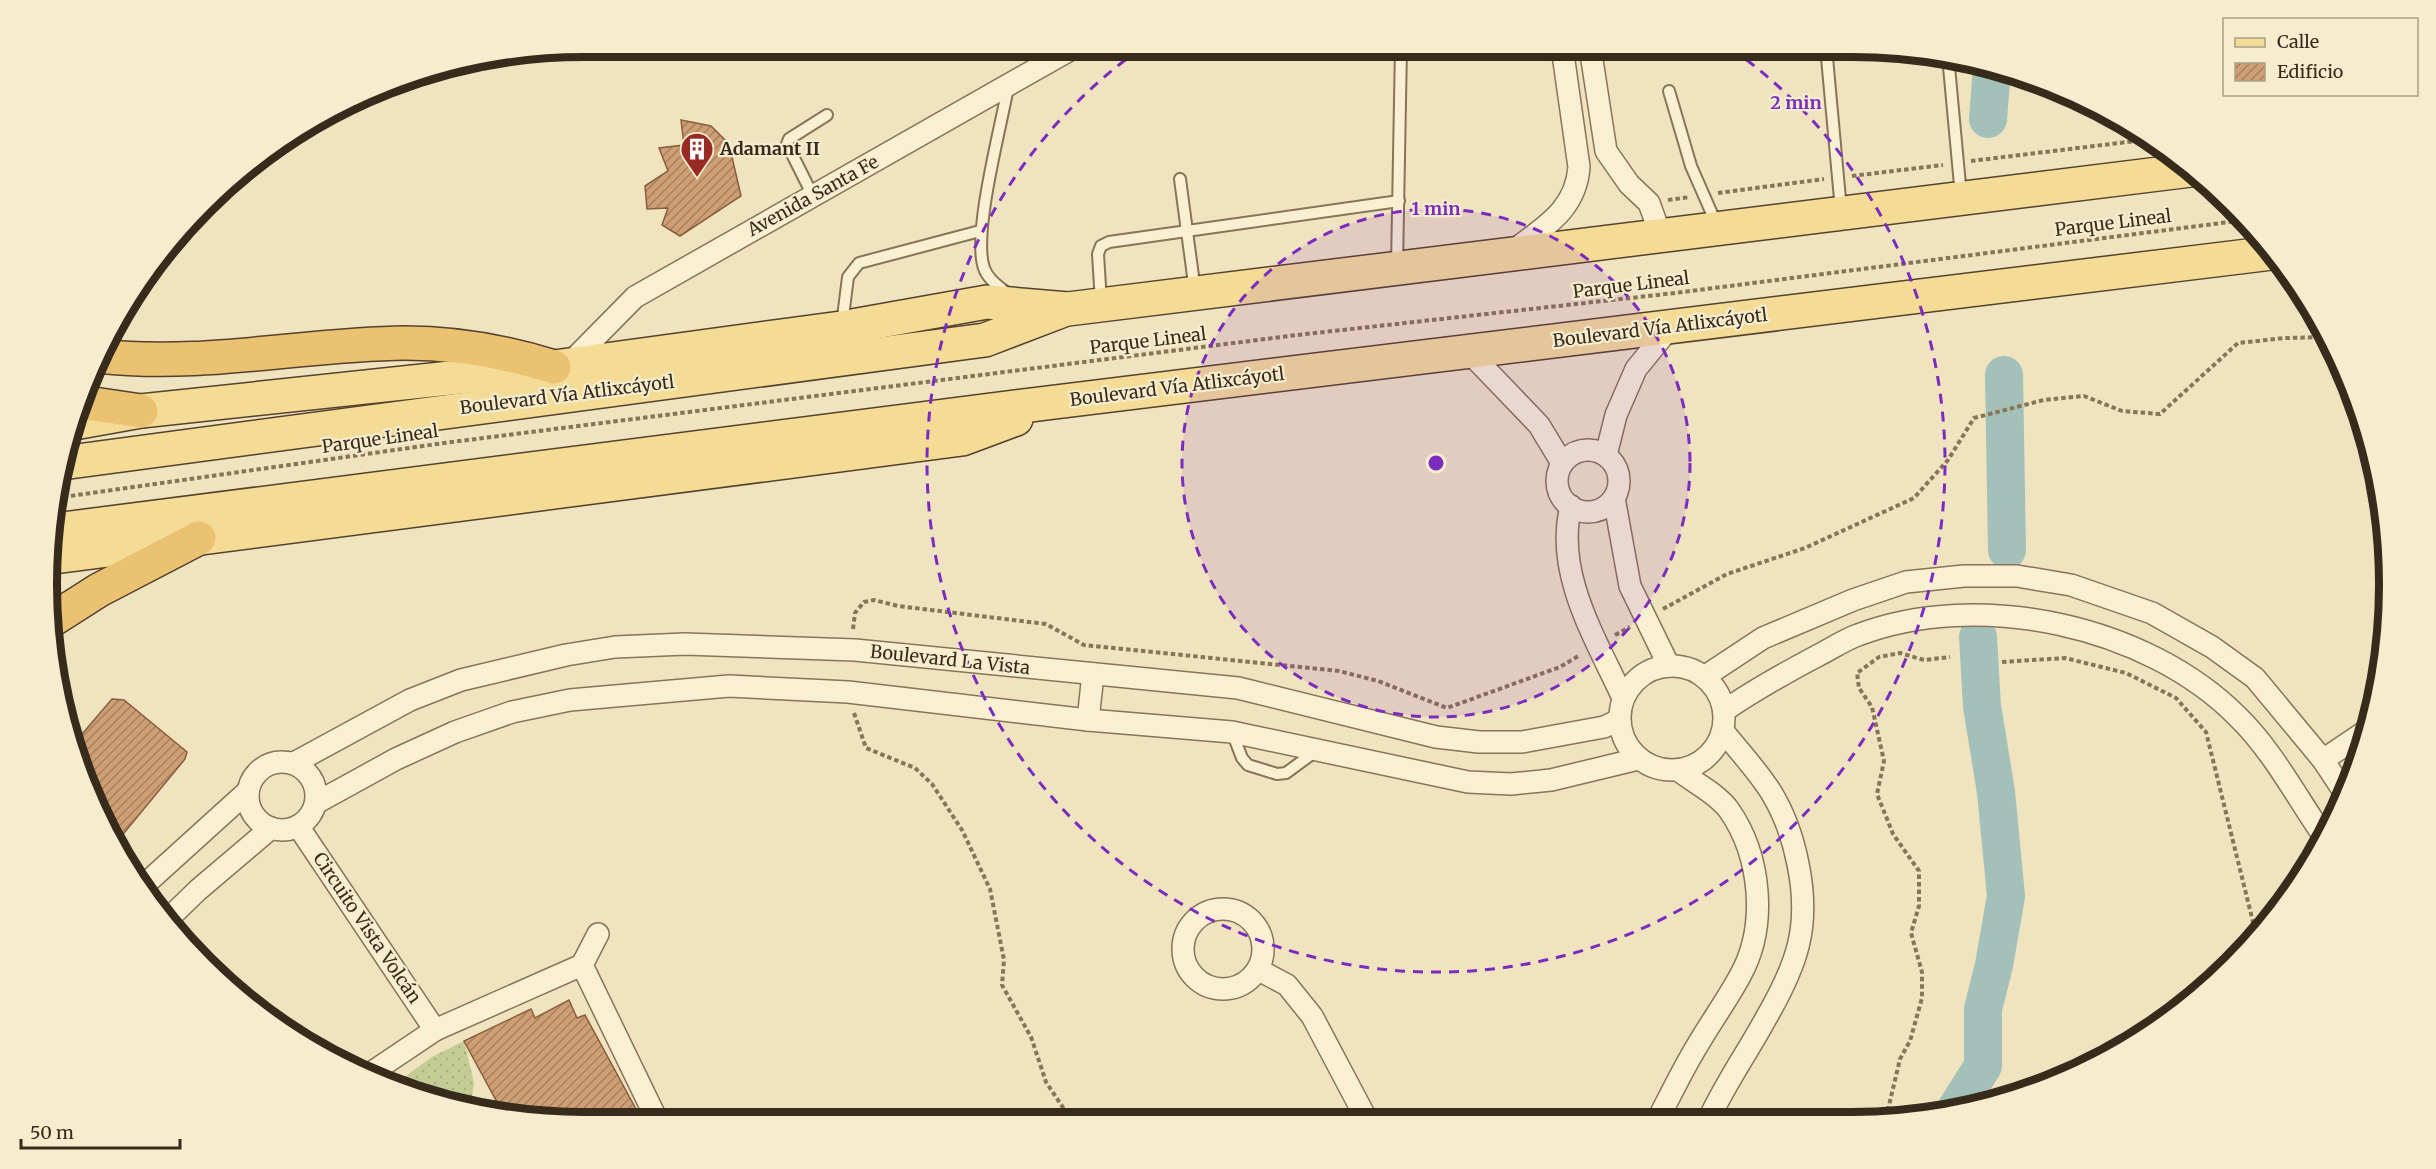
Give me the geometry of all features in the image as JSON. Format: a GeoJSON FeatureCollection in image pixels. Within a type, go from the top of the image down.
{"type":"FeatureCollection","features":[{"type":"Feature","properties":{"kind":"highway"},"geometry":{"type":"LineString","coordinates":[[109,356],[190,360],[404,343],[473,348],[561,366]]}},
{"type":"Feature","properties":{"kind":"highway"},"geometry":{"type":"LineString","coordinates":[[89,403],[141,411]]}},
{"type":"Feature","properties":{"kind":"highway"},"geometry":{"type":"LineString","coordinates":[[58,616],[99,590],[199,538]]}},
{"type":"Feature","properties":{"kind":"main road","name":"Boulevard Vía Atlixcáyotl"},"geometry":{"type":"LineString","coordinates":[[83,421],[141,411],[561,366],[841,328],[987,302],[1068,309],[1961,199],[2177,169]]}},
{"type":"Feature","properties":{"kind":"main road","name":"Boulevard Vía Atlixcáyotl"},"geometry":{"type":"LineString","coordinates":[[60,529],[1047,403],[2263,254]]}},
{"type":"Feature","properties":{"kind":"main road","name":"Boulevard Vía Atlixcáyotl"},"geometry":{"type":"LineString","coordinates":[[72,462],[985,340],[1068,309]]}},
{"type":"Feature","properties":{"kind":"main road","name":"Boulevard Vía Atlixcáyotl"},"geometry":{"type":"LineString","coordinates":[[58,557],[962,439],[1009,423],[1047,403]]}},
{"type":"Feature","properties":{"kind":"street","name":"Avenida Santa Fe"},"geometry":{"type":"LineString","coordinates":[[561,366],[635,297],[1057,57]]}},
{"type":"Feature","properties":{"kind":"street"},"geometry":{"type":"LineString","coordinates":[[1508,255],[1560,214],[1578,183],[1579,167],[1564,57]]}},
{"type":"Feature","properties":{"kind":"street"},"geometry":{"type":"LineString","coordinates":[[1592,57],[1606,151],[1629,184],[1649,203],[1661,236]]}},
{"type":"Feature","properties":{"kind":"street"},"geometry":{"type":"LineString","coordinates":[[1606,455],[1619,406],[1636,369],[1671,326]]}},
{"type":"Feature","properties":{"kind":"street"},"geometry":{"type":"LineString","coordinates":[[1468,351],[1539,425],[1562,463]]}},
{"type":"Feature","properties":{"kind":"street"},"geometry":{"type":"LineString","coordinates":[[1582,450],[1594,450],[1606,455],[1614,463],[1619,475],[1619,487],[1614,498],[1606,507],[1594,512],[1582,512],[1571,506],[1562,498],[1558,487],[1558,474],[1562,463],[1571,455],[1582,450]]}},
{"type":"Feature","properties":{"kind":"street"},"geometry":{"type":"LineString","coordinates":[[1614,498],[1630,585],[1670,666]]}},
{"type":"Feature","properties":{"kind":"street"},"geometry":{"type":"LineString","coordinates":[[1571,506],[1565,530],[1577,599],[1623,698]]}},
{"type":"Feature","properties":{"kind":"street"},"geometry":{"type":"LineString","coordinates":[[1704,677],[1763,638],[1852,600],[1906,582],[1952,577],[2018,576],[2071,585],[2152,613],[2212,647],[2255,678],[2323,760],[2339,785]]}},
{"type":"Feature","properties":{"kind":"street"},"geometry":{"type":"LineString","coordinates":[[1712,1112],[1766,1019],[1795,961],[1802,930],[1804,896],[1791,831],[1772,794],[1723,721],[1717,692],[1704,677],[1688,668],[1670,666],[1650,670],[1634,681],[1623,698],[1619,720],[1624,741],[1638,759],[1657,769],[1678,770],[1698,764],[1714,750],[1723,721],[1758,687],[1857,635],[1932,615],[2021,618],[2081,629],[2140,651],[2191,678],[2239,717],[2319,829]]}},
{"type":"Feature","properties":{"kind":"street","name":"Boulevard La Vista"},"geometry":{"type":"LineString","coordinates":[[294,764],[410,700],[461,680],[566,655],[615,647],[685,644],[855,650],[1239,688],[1436,737],[1479,742],[1522,742],[1604,727],[1619,720]]}},
{"type":"Feature","properties":{"kind":"street"},"geometry":{"type":"LineString","coordinates":[[1088,720],[1093,674]]}},
{"type":"Feature","properties":{"kind":"street"},"geometry":{"type":"LineString","coordinates":[[316,803],[396,759],[455,732],[512,712],[570,700],[729,686],[783,688],[1088,720],[1232,732],[1468,782],[1511,784],[1551,780],[1638,759]]}},
{"type":"Feature","properties":{"kind":"street"},"geometry":{"type":"LineString","coordinates":[[2323,760],[2356,738]]}},
{"type":"Feature","properties":{"kind":"street"},"geometry":{"type":"LineString","coordinates":[[277,762],[294,764],[308,772],[315,787],[316,803],[309,818],[298,826],[286,830],[270,828],[257,820],[249,806],[248,791],[254,776],[264,766],[277,762]]}},
{"type":"Feature","properties":{"kind":"street"},"geometry":{"type":"LineString","coordinates":[[1662,1112],[1695,1048],[1741,974],[1752,945],[1757,911],[1756,872],[1740,830],[1727,808],[1678,770]]}},
{"type":"Feature","properties":{"kind":"street"},"geometry":{"type":"LineString","coordinates":[[148,881],[248,791]]}},
{"type":"Feature","properties":{"kind":"street","name":"Circuito Vista Volcán"},"geometry":{"type":"LineString","coordinates":[[298,826],[435,1030]]}},
{"type":"Feature","properties":{"kind":"street"},"geometry":{"type":"LineString","coordinates":[[173,914],[270,828]]}},
{"type":"Feature","properties":{"kind":"street"},"geometry":{"type":"LineString","coordinates":[[377,1069],[435,1030],[582,965],[598,934]]}},
{"type":"Feature","properties":{"kind":"street"},"geometry":{"type":"LineString","coordinates":[[582,965],[653,1112]]}},
{"type":"Feature","properties":{"kind":"street"},"geometry":{"type":"LineString","coordinates":[[1259,970],[1287,985],[1312,1016],[1363,1112]]}},
{"type":"Feature","properties":{"kind":"lane"},"geometry":{"type":"LineString","coordinates":[[1397,269],[1401,57]]}},
{"type":"Feature","properties":{"kind":"lane"},"geometry":{"type":"LineString","coordinates":[[1827,57],[1841,214]]}},
{"type":"Feature","properties":{"kind":"lane"},"geometry":{"type":"LineString","coordinates":[[1949,66],[1961,199]]}},
{"type":"Feature","properties":{"kind":"lane"},"geometry":{"type":"LineString","coordinates":[[1008,86],[980,231],[984,267],[989,277],[1018,304]]}},
{"type":"Feature","properties":{"kind":"lane"},"geometry":{"type":"LineString","coordinates":[[1669,91],[1702,195],[1718,229]]}},
{"type":"Feature","properties":{"kind":"lane"},"geometry":{"type":"LineString","coordinates":[[813,196],[787,144],[789,139],[827,115]]}},
{"type":"Feature","properties":{"kind":"lane"},"geometry":{"type":"LineString","coordinates":[[1180,180],[1195,294]]}},
{"type":"Feature","properties":{"kind":"lane"},"geometry":{"type":"LineString","coordinates":[[1102,305],[1098,254],[1101,246],[1109,242],[1186,233],[1399,201]]}},
{"type":"Feature","properties":{"kind":"lane"},"geometry":{"type":"LineString","coordinates":[[841,328],[848,277],[859,263],[980,231]]}},
{"type":"Feature","properties":{"kind":"lane"},"geometry":{"type":"LineString","coordinates":[[1232,732],[1242,758],[1248,765],[1277,774],[1286,773],[1317,750]]}},
{"type":"Feature","properties":{"kind":"path"},"geometry":{"type":"LineString","coordinates":[[1649,203],[2137,141]]}},
{"type":"Feature","properties":{"kind":"path","name":"Parque Lineal"},"geometry":{"type":"LineString","coordinates":[[65,497],[444,443],[1297,335],[1675,293],[2233,222]]}},
{"type":"Feature","properties":{"kind":"path"},"geometry":{"type":"LineString","coordinates":[[1693,592],[1727,574],[1814,544],[1914,498],[1948,460],[1974,418],[2044,400],[2084,396],[2122,411],[2160,414],[2238,344],[2285,338],[2317,337]]}},
{"type":"Feature","properties":{"kind":"path"},"geometry":{"type":"LineString","coordinates":[[853,634],[855,612],[864,602],[874,600],[898,606],[1046,624],[1084,645],[1203,660],[1339,671],[1378,681],[1447,708],[1560,667]]}},
{"type":"Feature","properties":{"kind":"path"},"geometry":{"type":"LineString","coordinates":[[1888,1111],[1900,1059],[1910,1041],[1923,998],[1922,972],[1911,933],[1919,906],[1919,871],[1893,834],[1877,794],[1884,761],[1872,707],[1859,687],[1857,673],[1879,657],[1900,653],[1924,660],[1950,657]]}},
{"type":"Feature","properties":{"kind":"path"},"geometry":{"type":"LineString","coordinates":[[2002,662],[2065,658],[2126,673],[2176,698],[2206,732],[2254,925]]}},
{"type":"Feature","properties":{"kind":"path"},"geometry":{"type":"LineString","coordinates":[[858,729],[866,748],[915,768],[932,784],[962,830],[990,888],[1004,960],[1002,985],[1031,1037],[1046,1082],[1066,1112]]}},
{"type":"Feature","properties":{"kind":"green space"},"geometry":{"type":"Polygon","coordinates":[[[464,1041],[474,1083],[471,1100],[402,1079],[432,1057],[464,1041]]]}},
{"type":"Feature","properties":{"kind":"building","name":"Adamant II"},"geometry":{"type":"Polygon","coordinates":[[[681,120],[711,126],[729,144],[741,196],[680,236],[662,225],[668,208],[647,209],[645,186],[668,171],[659,148],[684,145],[681,120]]]}},
{"type":"Feature","properties":{"kind":"building"},"geometry":{"type":"Polygon","coordinates":[[[112,699],[124,700],[187,752],[185,759],[121,836],[97,786],[80,737],[112,699]]]}},
{"type":"Feature","properties":{"kind":"building"},"geometry":{"type":"Polygon","coordinates":[[[569,1000],[577,1018],[585,1015],[638,1112],[550,1111],[498,1104],[464,1041],[531,1009],[535,1018],[569,1000]]]}},
{"type":"Feature","properties":{"kind":"waterway"},"geometry":{"type":"LineString","coordinates":[[1988,119],[1991,76]]}},
{"type":"Feature","properties":{"kind":"waterway"},"geometry":{"type":"LineString","coordinates":[[2004,375],[2007,550]]}},
{"type":"Feature","properties":{"kind":"waterway"},"geometry":{"type":"LineString","coordinates":[[1962,1100],[1983,1066],[1983,1009],[1994,965],[2006,896],[1996,792],[1982,706],[1978,637]]}},
{"type":"Feature","properties":{"kind":"place","name":"Adamant II"},"geometry":{"type":"Point","coordinates":[697,178]}}]}
